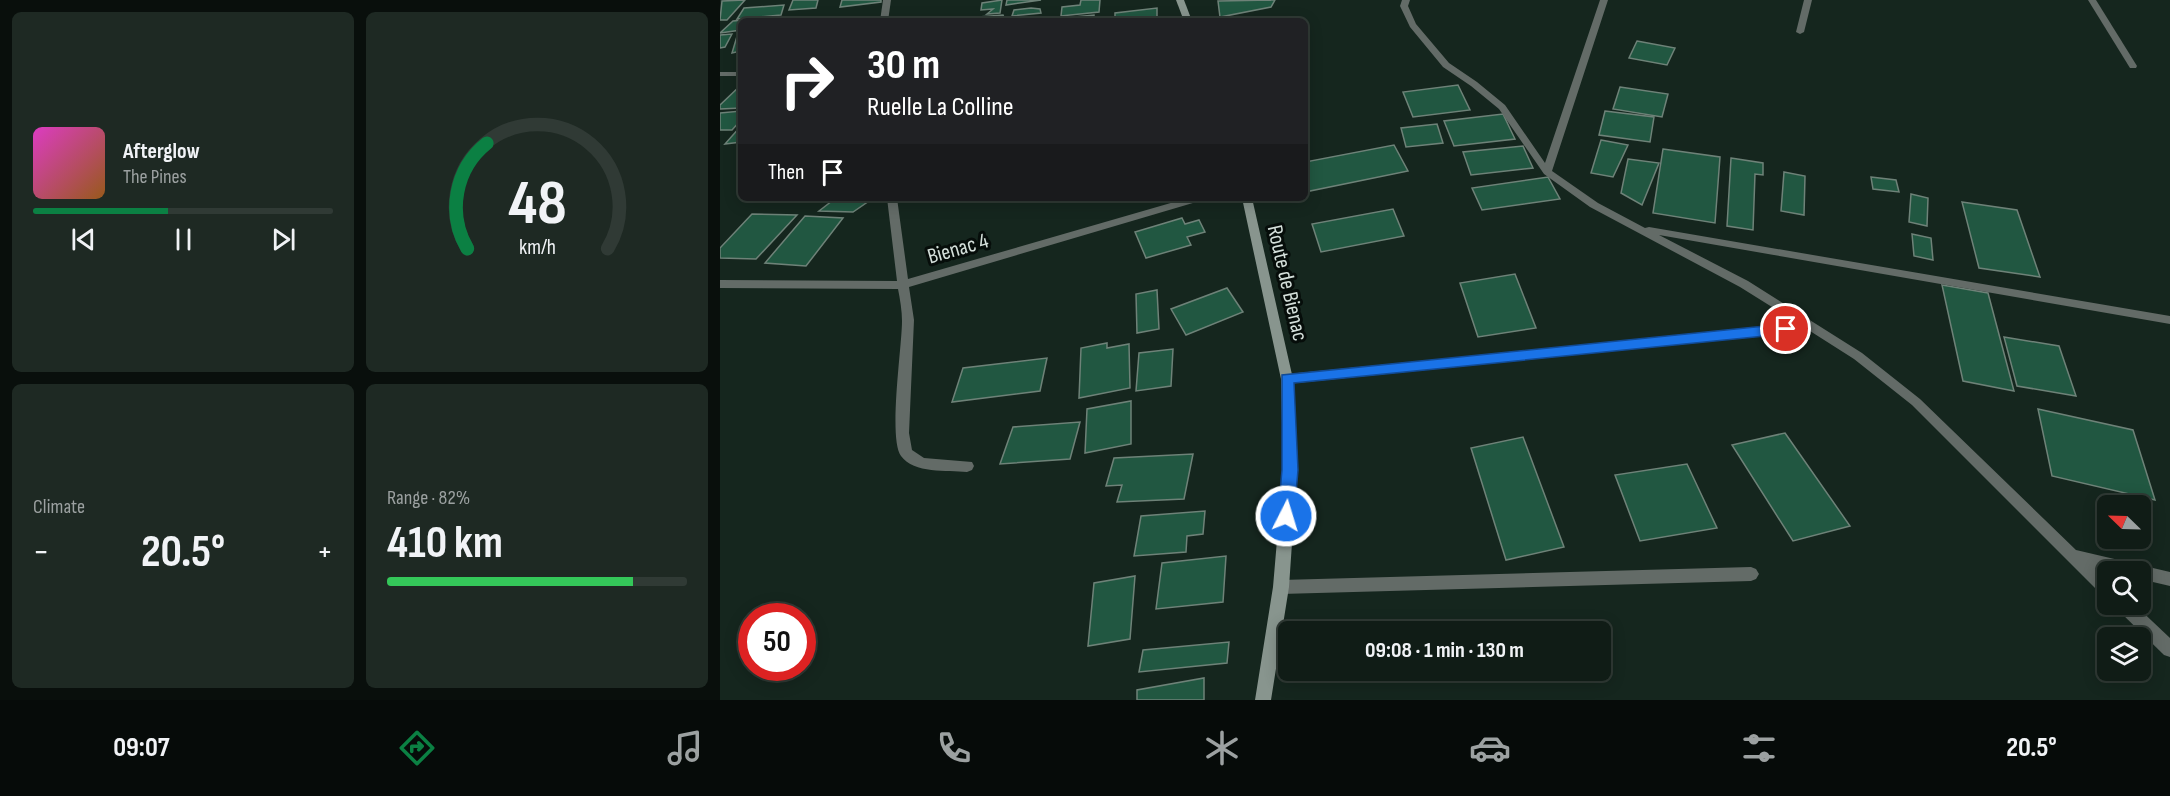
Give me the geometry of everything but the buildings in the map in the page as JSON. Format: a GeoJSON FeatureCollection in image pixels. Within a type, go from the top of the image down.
{"type":"FeatureCollection","features":[{"type":"Feature","properties":{"kind":"main road"},"geometry":{"type":"LineString","coordinates":[[1180,0],[1187,18]]}},
{"type":"Feature","properties":{"kind":"main road","name":"Route de Bienac"},"geometry":{"type":"LineString","coordinates":[[1248,201],[1287,379],[1290,470],[1281,586],[1263,700]]}},
{"type":"Feature","properties":{"kind":"street"},"geometry":{"type":"LineString","coordinates":[[884,18],[887,0]]}},
{"type":"Feature","properties":{"kind":"street"},"geometry":{"type":"LineString","coordinates":[[1406,0],[1404,6],[1413,25],[1426,43],[1446,65],[1502,107],[1547,172],[1594,205],[1744,284],[1858,356],[1916,402],[2067,555],[2097,581]]}},
{"type":"Feature","properties":{"kind":"street"},"geometry":{"type":"LineString","coordinates":[[1547,172],[1604,0]]}},
{"type":"Feature","properties":{"kind":"street"},"geometry":{"type":"LineString","coordinates":[[1800,32],[1809,0]]}},
{"type":"Feature","properties":{"kind":"street"},"geometry":{"type":"LineString","coordinates":[[2092,0],[2133,66]]}},
{"type":"Feature","properties":{"kind":"street"},"geometry":{"type":"LineString","coordinates":[[720,74],[738,74]]}},
{"type":"Feature","properties":{"kind":"street"},"geometry":{"type":"LineString","coordinates":[[892,201],[908,320],[902,433],[906,453],[922,463],[967,466]]}},
{"type":"Feature","properties":{"kind":"street","name":"Bienac 4"},"geometry":{"type":"LineString","coordinates":[[720,284],[902,285],[1189,201]]}},
{"type":"Feature","properties":{"kind":"street"},"geometry":{"type":"LineString","coordinates":[[1636,227],[2170,320]]}},
{"type":"Feature","properties":{"kind":"street"},"geometry":{"type":"LineString","coordinates":[[1287,379],[1810,327]]}},
{"type":"Feature","properties":{"kind":"street"},"geometry":{"type":"LineString","coordinates":[[2067,555],[2097,562]]}},
{"type":"Feature","properties":{"kind":"street"},"geometry":{"type":"LineString","coordinates":[[1281,586],[1751,574]]}},
{"type":"Feature","properties":{"kind":"street"},"geometry":{"type":"LineString","coordinates":[[2151,575],[2170,579]]}},
{"type":"Feature","properties":{"kind":"street"},"geometry":{"type":"LineString","coordinates":[[2134,615],[2170,649]]}},
{"type":"Feature","properties":{"kind":"route"},"geometry":{"type":"LineString","coordinates":[[1286,516],[1290,470],[1287,379],[1786,329]]}}]}
